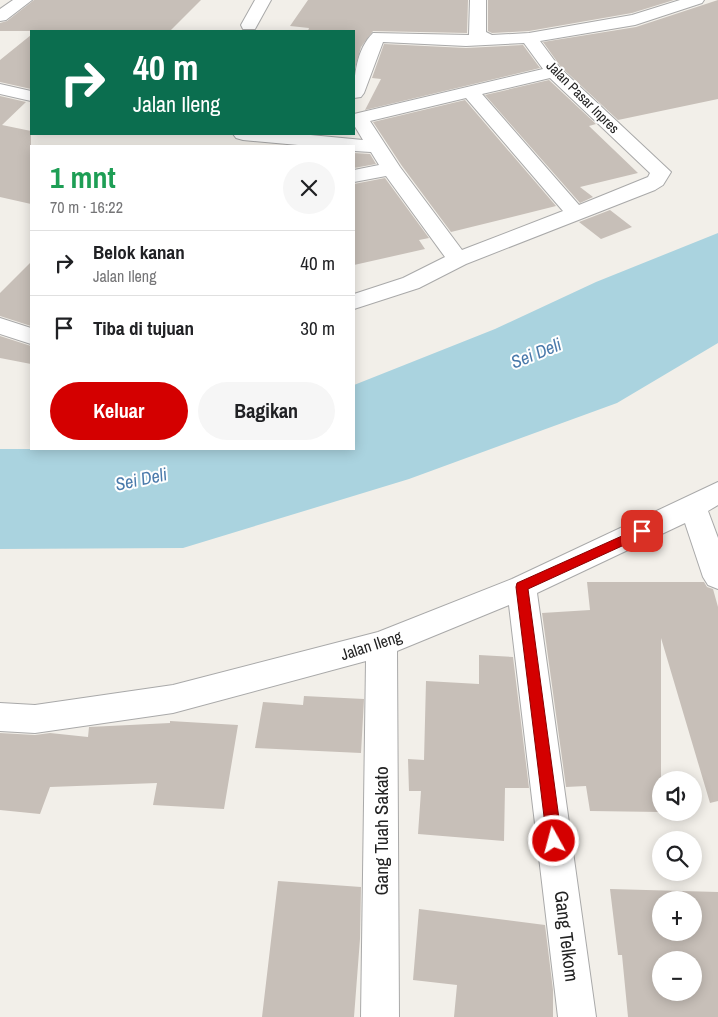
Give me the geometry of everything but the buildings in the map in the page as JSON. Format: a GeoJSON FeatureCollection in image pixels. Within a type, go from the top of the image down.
{"type":"FeatureCollection","features":[{"type":"Feature","properties":{"kind":"street"},"geometry":{"type":"LineString","coordinates":[[0,16],[24,0]]}},
{"type":"Feature","properties":{"kind":"street"},"geometry":{"type":"LineString","coordinates":[[249,25],[263,0]]}},
{"type":"Feature","properties":{"kind":"street"},"geometry":{"type":"LineString","coordinates":[[478,0],[477,34],[484,39]]}},
{"type":"Feature","properties":{"kind":"street"},"geometry":{"type":"LineString","coordinates":[[355,93],[379,37],[466,41],[529,38],[635,20],[696,0]]}},
{"type":"Feature","properties":{"kind":"street","name":"Jalan Pasar Inpres"},"geometry":{"type":"LineString","coordinates":[[529,38],[554,72],[661,172],[656,180],[648,186],[576,214]]}},
{"type":"Feature","properties":{"kind":"street"},"geometry":{"type":"LineString","coordinates":[[458,259],[391,169],[359,118],[554,72]]}},
{"type":"Feature","properties":{"kind":"street"},"geometry":{"type":"LineString","coordinates":[[0,89],[30,96]]}},
{"type":"Feature","properties":{"kind":"street"},"geometry":{"type":"LineString","coordinates":[[355,302],[411,284],[458,259],[576,214],[469,91]]}},
{"type":"Feature","properties":{"kind":"street"},"geometry":{"type":"LineString","coordinates":[[253,135],[377,147]]}},
{"type":"Feature","properties":{"kind":"street"},"geometry":{"type":"LineString","coordinates":[[355,176],[391,169]]}},
{"type":"Feature","properties":{"kind":"street"},"geometry":{"type":"LineString","coordinates":[[0,326],[30,336]]}},
{"type":"Feature","properties":{"kind":"street","name":"Jalan Ileng"},"geometry":{"type":"LineString","coordinates":[[0,717],[35,719],[173,699],[382,644],[522,587],[693,508],[718,492]]}},
{"type":"Feature","properties":{"kind":"street"},"geometry":{"type":"LineString","coordinates":[[693,508],[718,577]]}},
{"type":"Feature","properties":{"kind":"street","name":"Gang Telkom"},"geometry":{"type":"LineString","coordinates":[[522,587],[577,1017]]}},
{"type":"Feature","properties":{"kind":"street","name":"Gang Tuah Sakato"},"geometry":{"type":"LineString","coordinates":[[380,1017],[382,644]]}},
{"type":"Feature","properties":{"kind":"water","name":"Sei Deli"},"geometry":{"type":"Polygon","coordinates":[[[718,233],[718,343],[617,403],[409,479],[183,548],[0,549],[0,449],[355,450],[355,385],[495,329],[596,282],[718,233]]]}},
{"type":"Feature","properties":{"kind":"route"},"geometry":{"type":"LineString","coordinates":[[554,841],[522,587],[642,531]]}}]}
